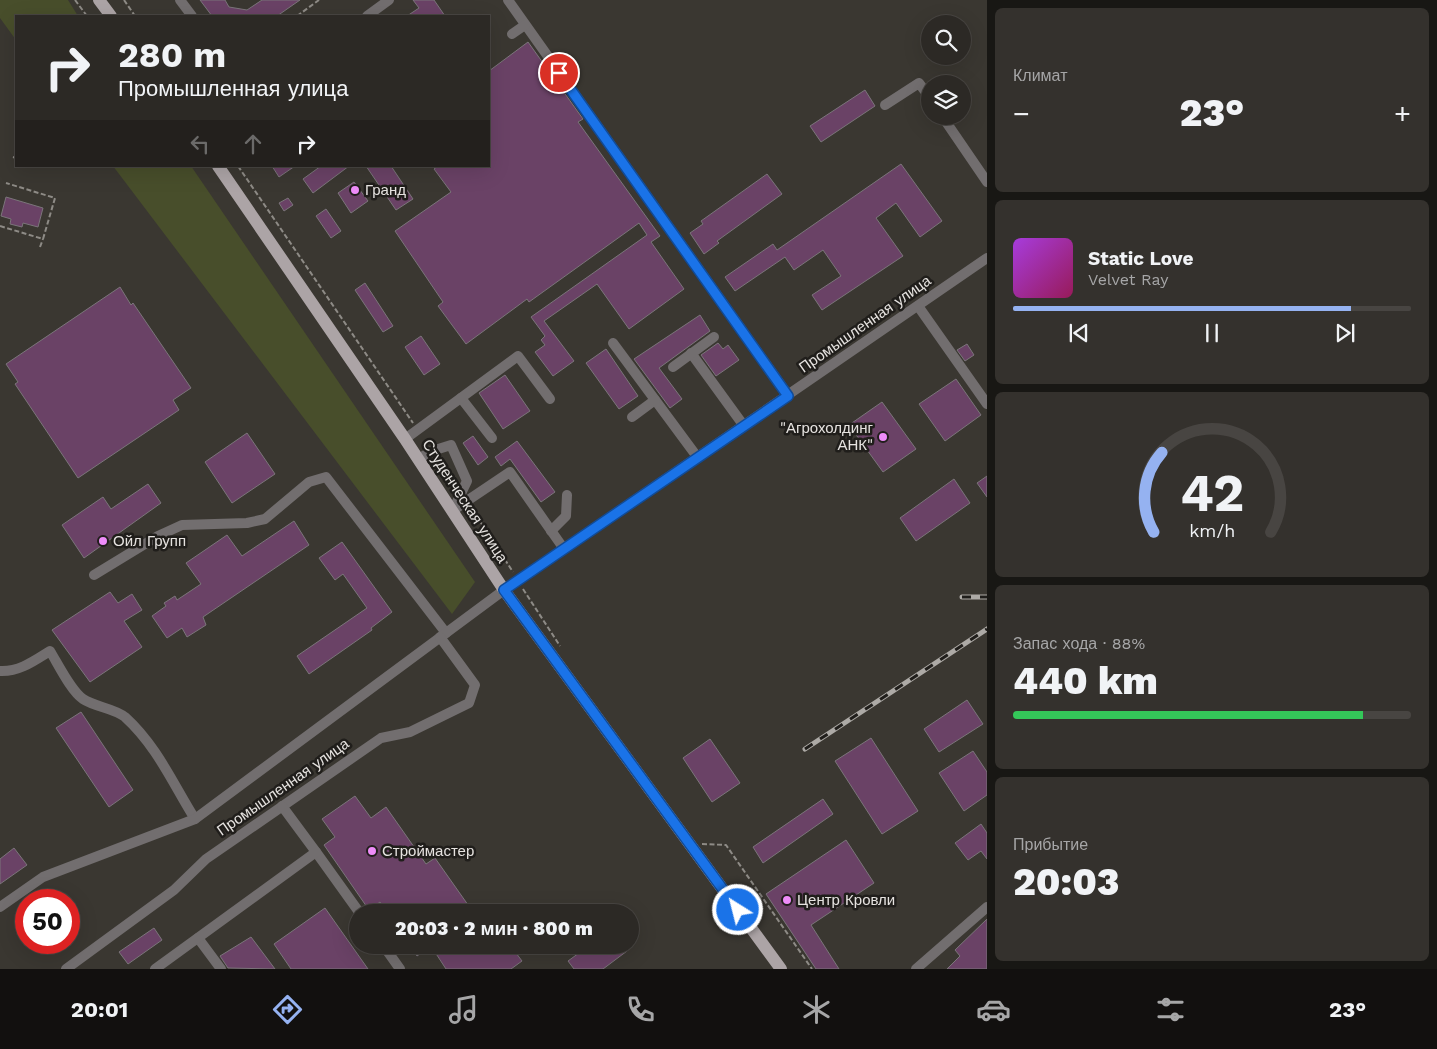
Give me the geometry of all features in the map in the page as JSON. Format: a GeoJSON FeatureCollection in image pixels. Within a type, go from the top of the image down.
{"type":"FeatureCollection","features":[{"type":"Feature","properties":{"kind":"main road"},"geometry":{"type":"LineString","coordinates":[[99,0],[110,15]]}},
{"type":"Feature","properties":{"kind":"main road","name":"Студенческая улица"},"geometry":{"type":"LineString","coordinates":[[219,167],[405,439],[504,590],[781,969]]}},
{"type":"Feature","properties":{"kind":"street"},"geometry":{"type":"LineString","coordinates":[[180,0],[191,15]]}},
{"type":"Feature","properties":{"kind":"street"},"geometry":{"type":"LineString","coordinates":[[368,15],[390,0]]}},
{"type":"Feature","properties":{"kind":"street"},"geometry":{"type":"LineString","coordinates":[[508,0],[788,396]]}},
{"type":"Feature","properties":{"kind":"street"},"geometry":{"type":"LineString","coordinates":[[512,34],[525,25]]}},
{"type":"Feature","properties":{"kind":"street"},"geometry":{"type":"LineString","coordinates":[[885,104],[920,83],[921,84]]}},
{"type":"Feature","properties":{"kind":"street"},"geometry":{"type":"LineString","coordinates":[[948,125],[987,182]]}},
{"type":"Feature","properties":{"kind":"street","name":"Промышленная улица"},"geometry":{"type":"LineString","coordinates":[[0,907],[43,877],[195,819],[504,590],[987,258]]}},
{"type":"Feature","properties":{"kind":"street"},"geometry":{"type":"LineString","coordinates":[[918,306],[987,404]]}},
{"type":"Feature","properties":{"kind":"street"},"geometry":{"type":"LineString","coordinates":[[673,367],[714,337]]}},
{"type":"Feature","properties":{"kind":"street"},"geometry":{"type":"LineString","coordinates":[[614,343],[698,458]]}},
{"type":"Feature","properties":{"kind":"street"},"geometry":{"type":"LineString","coordinates":[[691,353],[744,426]]}},
{"type":"Feature","properties":{"kind":"street"},"geometry":{"type":"LineString","coordinates":[[405,439],[518,356],[550,399]]}},
{"type":"Feature","properties":{"kind":"street"},"geometry":{"type":"LineString","coordinates":[[461,398],[492,438]]}},
{"type":"Feature","properties":{"kind":"street"},"geometry":{"type":"LineString","coordinates":[[632,417],[655,400]]}},
{"type":"Feature","properties":{"kind":"street"},"geometry":{"type":"LineString","coordinates":[[418,459],[432,451],[451,445],[467,481],[452,511]]}},
{"type":"Feature","properties":{"kind":"street"},"geometry":{"type":"LineString","coordinates":[[452,511],[510,472],[564,549]]}},
{"type":"Feature","properties":{"kind":"street"},"geometry":{"type":"LineString","coordinates":[[94,575],[158,536],[182,525],[247,523],[265,519],[309,482],[326,478],[443,635]]}},
{"type":"Feature","properties":{"kind":"street"},"geometry":{"type":"LineString","coordinates":[[551,531],[566,516],[567,495]]}},
{"type":"Feature","properties":{"kind":"street","name":"Промышленная улица"},"geometry":{"type":"LineString","coordinates":[[66,969],[174,890],[206,859],[381,738],[410,732],[469,703],[475,685],[443,635]]}},
{"type":"Feature","properties":{"kind":"street","name":"Промышленная улица"},"geometry":{"type":"LineString","coordinates":[[0,671],[9,671],[23,667],[50,651],[81,698],[124,716],[167,769],[180,796],[195,819]]}},
{"type":"Feature","properties":{"kind":"street"},"geometry":{"type":"LineString","coordinates":[[282,806],[353,904]]}},
{"type":"Feature","properties":{"kind":"street"},"geometry":{"type":"LineString","coordinates":[[155,969],[316,852]]}},
{"type":"Feature","properties":{"kind":"street"},"geometry":{"type":"LineString","coordinates":[[916,969],[987,907]]}},
{"type":"Feature","properties":{"kind":"street"},"geometry":{"type":"LineString","coordinates":[[198,938],[221,969]]}},
{"type":"Feature","properties":{"kind":"street"},"geometry":{"type":"LineString","coordinates":[[389,954],[400,969]]}},
{"type":"Feature","properties":{"kind":"path"},"geometry":{"type":"LineString","coordinates":[[76,0],[86,15]]}},
{"type":"Feature","properties":{"kind":"path"},"geometry":{"type":"LineString","coordinates":[[124,0],[135,15]]}},
{"type":"Feature","properties":{"kind":"path"},"geometry":{"type":"LineString","coordinates":[[298,15],[319,0]]}},
{"type":"Feature","properties":{"kind":"path"},"geometry":{"type":"LineString","coordinates":[[6,183],[56,197],[40,247]]}},
{"type":"Feature","properties":{"kind":"path"},"geometry":{"type":"LineString","coordinates":[[0,226],[43,239]]}},
{"type":"Feature","properties":{"kind":"green space"},"geometry":{"type":"Polygon","coordinates":[[[0,0],[68,0],[77,15],[15,15],[15,39],[0,18],[0,0]]]}},
{"type":"Feature","properties":{"kind":"green space"},"geometry":{"type":"Polygon","coordinates":[[[114,167],[192,167],[475,582],[452,614],[114,167]]]}},
{"type":"Feature","properties":{"kind":"building"},"geometry":{"type":"Polygon","coordinates":[[[200,0],[225,0],[229,7],[247,10],[262,0],[300,0],[278,15],[211,15],[200,0]]]}},
{"type":"Feature","properties":{"kind":"building"},"geometry":{"type":"Polygon","coordinates":[[[413,0],[434,0],[444,15],[408,15],[419,8],[413,0]]]}},
{"type":"Feature","properties":{"kind":"building"},"geometry":{"type":"Polygon","coordinates":[[[528,42],[583,119],[578,122],[660,236],[651,242],[684,289],[629,329],[597,284],[544,321],[574,361],[553,376],[535,352],[545,345],[541,340],[545,336],[531,317],[647,235],[639,223],[529,302],[527,299],[466,344],[438,306],[443,302],[395,231],[451,192],[434,169],[437,167],[490,167],[490,70],[528,42]]]}},
{"type":"Feature","properties":{"kind":"building"},"geometry":{"type":"Polygon","coordinates":[[[865,90],[875,106],[821,142],[810,126],[865,90]]]}},
{"type":"Feature","properties":{"kind":"building"},"geometry":{"type":"Polygon","coordinates":[[[901,164],[942,221],[920,237],[896,203],[876,218],[903,256],[822,310],[812,295],[841,276],[823,250],[794,270],[785,257],[735,291],[725,277],[773,244],[777,250],[901,164]]]}},
{"type":"Feature","properties":{"kind":"building"},"geometry":{"type":"Polygon","coordinates":[[[273,167],[294,167],[279,177],[273,167]]]}},
{"type":"Feature","properties":{"kind":"building"},"geometry":{"type":"Polygon","coordinates":[[[320,167],[348,167],[313,193],[303,179],[320,167]]]}},
{"type":"Feature","properties":{"kind":"building"},"geometry":{"type":"Polygon","coordinates":[[[367,167],[392,167],[413,199],[396,210],[367,167]]]}},
{"type":"Feature","properties":{"kind":"building"},"geometry":{"type":"Polygon","coordinates":[[[767,174],[782,194],[717,241],[719,243],[704,254],[690,233],[703,224],[701,221],[767,174]]]}},
{"type":"Feature","properties":{"kind":"building"},"geometry":{"type":"Polygon","coordinates":[[[354,182],[368,201],[351,213],[338,193],[354,182]]]}},
{"type":"Feature","properties":{"kind":"building"},"geometry":{"type":"Polygon","coordinates":[[[6,197],[43,208],[38,227],[23,223],[22,227],[10,224],[11,219],[1,216],[6,197]]]}},
{"type":"Feature","properties":{"kind":"building"},"geometry":{"type":"Polygon","coordinates":[[[288,198],[293,205],[284,211],[279,203],[288,198]]]}},
{"type":"Feature","properties":{"kind":"building"},"geometry":{"type":"Polygon","coordinates":[[[326,209],[341,231],[331,238],[316,216],[326,209]]]}},
{"type":"Feature","properties":{"kind":"building"},"geometry":{"type":"Polygon","coordinates":[[[365,283],[393,326],[383,332],[355,290],[365,283]]]}},
{"type":"Feature","properties":{"kind":"building"},"geometry":{"type":"Polygon","coordinates":[[[120,287],[191,388],[173,400],[179,410],[78,478],[15,384],[18,382],[6,364],[120,287]]]}},
{"type":"Feature","properties":{"kind":"building"},"geometry":{"type":"Polygon","coordinates":[[[700,315],[710,331],[659,368],[682,399],[670,408],[634,359],[700,315]]]}},
{"type":"Feature","properties":{"kind":"building"},"geometry":{"type":"Polygon","coordinates":[[[421,336],[440,364],[424,375],[405,347],[421,336]]]}},
{"type":"Feature","properties":{"kind":"building"},"geometry":{"type":"Polygon","coordinates":[[[718,343],[723,349],[728,345],[739,360],[716,376],[701,355],[718,343]]]}},
{"type":"Feature","properties":{"kind":"building"},"geometry":{"type":"Polygon","coordinates":[[[967,344],[974,355],[965,361],[957,350],[967,344]]]}},
{"type":"Feature","properties":{"kind":"building"},"geometry":{"type":"Polygon","coordinates":[[[606,349],[638,396],[619,409],[586,363],[606,349]]]}},
{"type":"Feature","properties":{"kind":"building"},"geometry":{"type":"Polygon","coordinates":[[[505,375],[530,411],[503,429],[479,393],[505,375]]]}},
{"type":"Feature","properties":{"kind":"building"},"geometry":{"type":"Polygon","coordinates":[[[956,379],[981,415],[945,441],[919,404],[956,379]]]}},
{"type":"Feature","properties":{"kind":"building","name":"\"Агрохолдинг АНК\""},"geometry":{"type":"Polygon","coordinates":[[[882,402],[916,449],[883,472],[849,425],[882,402]]]}},
{"type":"Feature","properties":{"kind":"building"},"geometry":{"type":"Polygon","coordinates":[[[247,433],[275,474],[232,503],[205,462],[247,433]]]}},
{"type":"Feature","properties":{"kind":"building"},"geometry":{"type":"Polygon","coordinates":[[[473,436],[488,457],[478,465],[463,443],[473,436]]]}},
{"type":"Feature","properties":{"kind":"building"},"geometry":{"type":"Polygon","coordinates":[[[517,441],[555,492],[541,502],[510,459],[501,466],[495,457],[517,441]]]}},
{"type":"Feature","properties":{"kind":"building"},"geometry":{"type":"Polygon","coordinates":[[[987,476],[987,497],[977,483],[987,476]]]}},
{"type":"Feature","properties":{"kind":"building"},"geometry":{"type":"Polygon","coordinates":[[[954,479],[970,503],[916,541],[900,518],[954,479]]]}},
{"type":"Feature","properties":{"kind":"building"},"geometry":{"type":"Polygon","coordinates":[[[148,484],[161,503],[84,558],[62,525],[103,497],[111,509],[148,484]]]}},
{"type":"Feature","properties":{"kind":"building"},"geometry":{"type":"Polygon","coordinates":[[[294,521],[309,545],[203,617],[206,625],[187,637],[182,628],[167,638],[152,616],[166,606],[164,603],[175,596],[177,600],[201,584],[186,563],[227,535],[242,556],[294,521]]]}},
{"type":"Feature","properties":{"kind":"building"},"geometry":{"type":"Polygon","coordinates":[[[342,542],[392,612],[371,628],[372,630],[309,674],[297,656],[367,608],[343,574],[335,580],[319,558],[342,542]]]}},
{"type":"Feature","properties":{"kind":"building"},"geometry":{"type":"Polygon","coordinates":[[[110,592],[118,603],[132,594],[142,610],[124,621],[142,647],[90,682],[52,630],[110,592]]]}},
{"type":"Feature","properties":{"kind":"building"},"geometry":{"type":"Polygon","coordinates":[[[967,700],[983,724],[939,752],[924,729],[967,700]]]}},
{"type":"Feature","properties":{"kind":"building"},"geometry":{"type":"Polygon","coordinates":[[[81,712],[133,790],[109,807],[56,728],[81,712]]]}},
{"type":"Feature","properties":{"kind":"building"},"geometry":{"type":"Polygon","coordinates":[[[871,738],[918,811],[882,834],[835,761],[871,738]]]}},
{"type":"Feature","properties":{"kind":"building"},"geometry":{"type":"Polygon","coordinates":[[[710,739],[740,783],[712,802],[683,758],[710,739]]]}},
{"type":"Feature","properties":{"kind":"building"},"geometry":{"type":"Polygon","coordinates":[[[973,751],[987,772],[987,795],[964,811],[939,773],[973,751]]]}},
{"type":"Feature","properties":{"kind":"building","name":"Строймастер"},"geometry":{"type":"Polygon","coordinates":[[[355,796],[371,818],[386,807],[426,864],[435,858],[467,904],[381,904],[380,902],[377,904],[365,904],[324,845],[335,837],[322,819],[355,796]]]}},
{"type":"Feature","properties":{"kind":"building"},"geometry":{"type":"Polygon","coordinates":[[[823,799],[833,814],[763,863],[753,847],[823,799]]]}},
{"type":"Feature","properties":{"kind":"building"},"geometry":{"type":"Polygon","coordinates":[[[981,824],[987,833],[987,859],[981,851],[968,860],[955,843],[981,824]]]}},
{"type":"Feature","properties":{"kind":"building"},"geometry":{"type":"Polygon","coordinates":[[[846,840],[874,883],[811,925],[839,969],[816,969],[766,894],[846,840]]]}},
{"type":"Feature","properties":{"kind":"building"},"geometry":{"type":"Polygon","coordinates":[[[14,848],[27,865],[0,884],[0,859],[14,848]]]}},
{"type":"Feature","properties":{"kind":"building"},"geometry":{"type":"Polygon","coordinates":[[[325,908],[349,942],[349,954],[357,954],[368,969],[291,969],[274,944],[325,908]]]}},
{"type":"Feature","properties":{"kind":"building"},"geometry":{"type":"Polygon","coordinates":[[[987,919],[987,969],[947,969],[960,956],[955,950],[987,919]]]}},
{"type":"Feature","properties":{"kind":"building"},"geometry":{"type":"Polygon","coordinates":[[[154,928],[162,940],[128,964],[119,952],[154,928]]]}},
{"type":"Feature","properties":{"kind":"building"},"geometry":{"type":"Polygon","coordinates":[[[251,937],[275,969],[228,968],[220,956],[251,937]]]}},
{"type":"Feature","properties":{"kind":"building"},"geometry":{"type":"Polygon","coordinates":[[[436,954],[517,954],[522,961],[511,969],[446,969],[436,954]]]}},
{"type":"Feature","properties":{"kind":"building"},"geometry":{"type":"Polygon","coordinates":[[[578,954],[623,954],[603,969],[574,969],[568,961],[578,954]]]}},
{"type":"Feature","properties":{"kind":"railway"},"geometry":{"type":"LineString","coordinates":[[962,597],[987,597]]}},
{"type":"Feature","properties":{"kind":"railway"},"geometry":{"type":"LineString","coordinates":[[805,749],[987,629]]}},
{"type":"Feature","properties":{"kind":"place","name":"Гранд"},"geometry":{"type":"Point","coordinates":[355,190]}},
{"type":"Feature","properties":{"kind":"place","name":"\"Агрохолдинг АНК\""},"geometry":{"type":"Point","coordinates":[883,437]}},
{"type":"Feature","properties":{"kind":"place","name":"Ойл Групп"},"geometry":{"type":"Point","coordinates":[103,541]}},
{"type":"Feature","properties":{"kind":"place","name":"Строймастер"},"geometry":{"type":"Point","coordinates":[372,851]}},
{"type":"Feature","properties":{"kind":"place","name":"Центр Кровли"},"geometry":{"type":"Point","coordinates":[787,900]}},
{"type":"Feature","properties":{"kind":"route"},"geometry":{"type":"LineString","coordinates":[[559,73],[788,396],[504,590],[738,910]]}}]}
